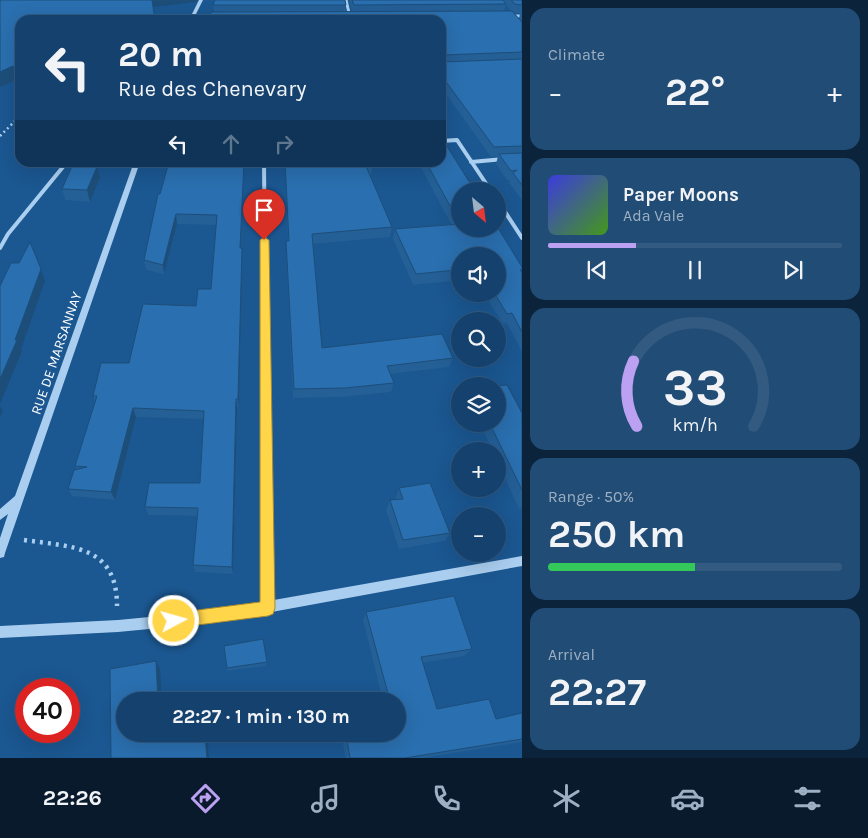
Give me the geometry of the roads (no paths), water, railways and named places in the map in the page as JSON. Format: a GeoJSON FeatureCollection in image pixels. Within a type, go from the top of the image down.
{"type":"FeatureCollection","features":[{"type":"Feature","properties":{"kind":"street"},"geometry":{"type":"LineString","coordinates":[[193,15],[201,0]]}},
{"type":"Feature","properties":{"kind":"street"},"geometry":{"type":"LineString","coordinates":[[346,0],[349,15]]}},
{"type":"Feature","properties":{"kind":"street"},"geometry":{"type":"LineString","coordinates":[[507,10],[517,22]]}},
{"type":"Feature","properties":{"kind":"street"},"geometry":{"type":"LineString","coordinates":[[502,16],[522,16]]}},
{"type":"Feature","properties":{"kind":"street"},"geometry":{"type":"LineString","coordinates":[[446,141],[457,140],[485,182]]}},
{"type":"Feature","properties":{"kind":"street"},"geometry":{"type":"LineString","coordinates":[[471,162],[513,159]]}},
{"type":"Feature","properties":{"kind":"street"},"geometry":{"type":"LineString","coordinates":[[0,248],[8,234],[63,167]]}},
{"type":"Feature","properties":{"kind":"street","name":"RUE DE MARSANNAY"},"geometry":{"type":"LineString","coordinates":[[0,553],[135,167]]}},
{"type":"Feature","properties":{"kind":"street"},"geometry":{"type":"LineString","coordinates":[[264,167],[268,608]]}},
{"type":"Feature","properties":{"kind":"street"},"geometry":{"type":"LineString","coordinates":[[506,213],[522,238]]}},
{"type":"Feature","properties":{"kind":"street"},"geometry":{"type":"LineString","coordinates":[[0,515],[19,499]]}},
{"type":"Feature","properties":{"kind":"street"},"geometry":{"type":"LineString","coordinates":[[0,632],[118,626],[212,617],[522,561]]}}]}
